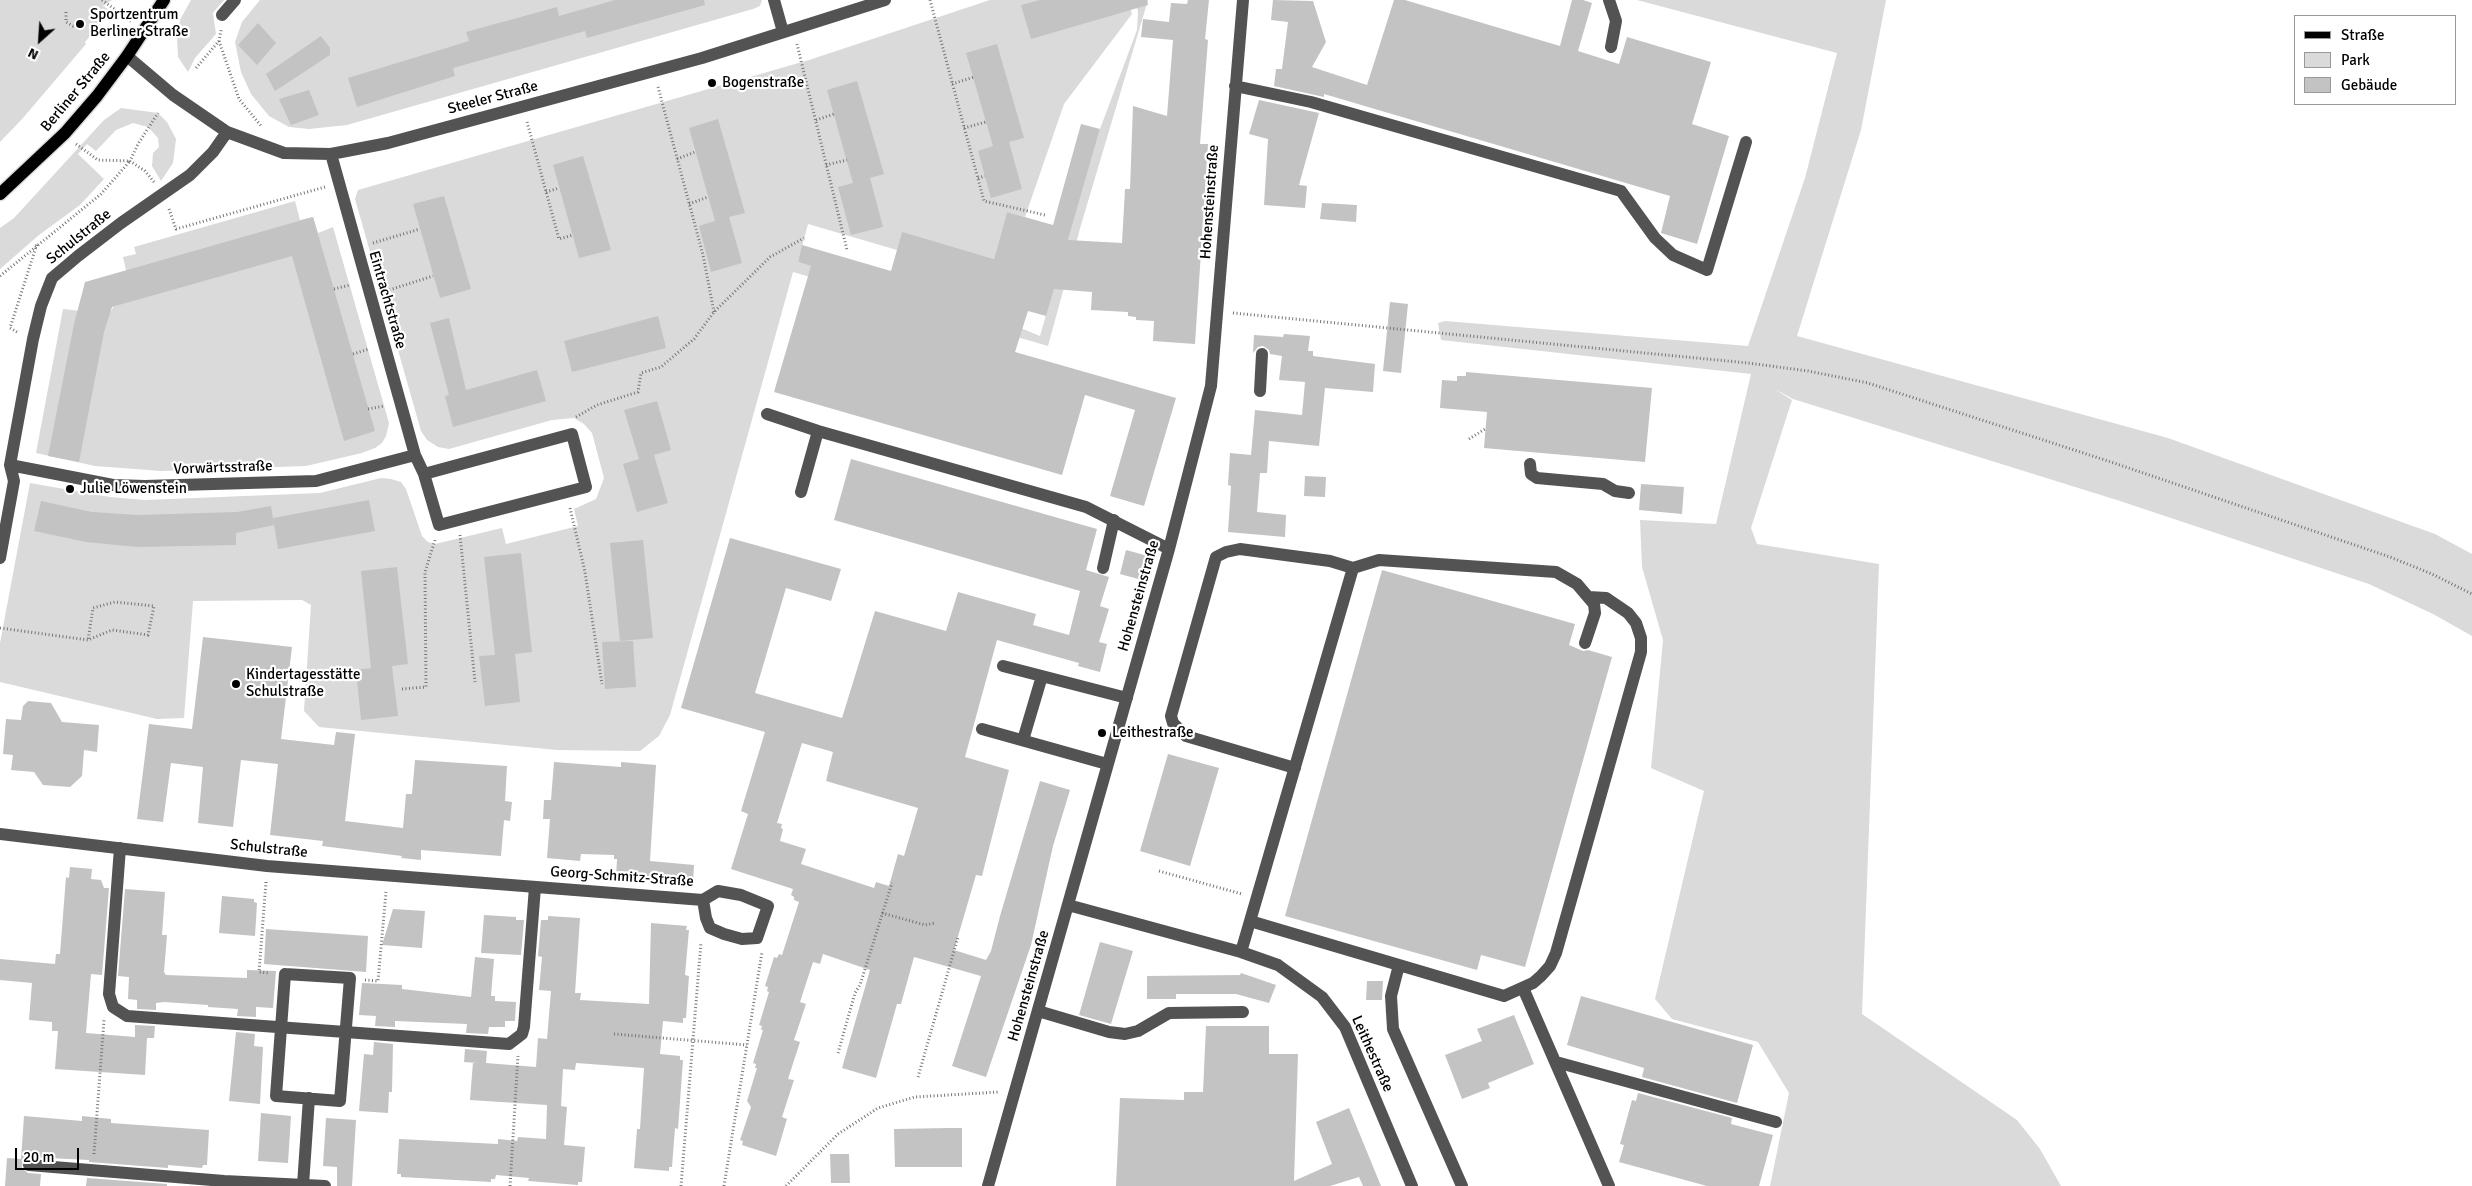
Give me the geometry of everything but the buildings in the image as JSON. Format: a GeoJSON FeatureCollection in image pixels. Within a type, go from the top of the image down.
{"type":"FeatureCollection","features":[{"type":"Feature","properties":{"kind":"main road","name":"Berliner Straße"},"geometry":{"type":"LineString","coordinates":[[0,194],[65,133],[127,56],[164,0]]}},
{"type":"Feature","properties":{"kind":"street"},"geometry":{"type":"LineString","coordinates":[[222,16],[235,0]]}},
{"type":"Feature","properties":{"kind":"street"},"geometry":{"type":"LineString","coordinates":[[774,0],[788,31]]}},
{"type":"Feature","properties":{"kind":"street","name":"Steeler Straße"},"geometry":{"type":"LineString","coordinates":[[127,56],[173,95],[227,132],[284,153],[332,154],[388,143],[654,71],[885,0]]}},
{"type":"Feature","properties":{"kind":"street","name":"Hohensteinstraße"},"geometry":{"type":"LineString","coordinates":[[988,1186],[1017,1091],[1107,764],[1169,549],[1211,386],[1243,0]]}},
{"type":"Feature","properties":{"kind":"street"},"geometry":{"type":"LineString","coordinates":[[1609,0],[1616,21],[1611,47]]}},
{"type":"Feature","properties":{"kind":"street"},"geometry":{"type":"LineString","coordinates":[[1235,86],[1311,102],[1621,191],[1655,238],[1673,255],[1707,270],[1746,142]]}},
{"type":"Feature","properties":{"kind":"street","name":"Schulstraße"},"geometry":{"type":"LineString","coordinates":[[0,558],[14,481],[10,465],[32,339],[41,306],[52,278],[117,226],[164,195],[190,175],[213,152],[227,132]]}},
{"type":"Feature","properties":{"kind":"street","name":"Eintrachtstraße"},"geometry":{"type":"LineString","coordinates":[[332,154],[369,297],[415,455]]}},
{"type":"Feature","properties":{"kind":"street"},"geometry":{"type":"LineString","coordinates":[[1260,391],[1262,354]]}},
{"type":"Feature","properties":{"kind":"street"},"geometry":{"type":"LineString","coordinates":[[767,414],[818,431],[1086,507],[1169,549]]}},
{"type":"Feature","properties":{"kind":"street"},"geometry":{"type":"LineString","coordinates":[[802,492],[818,431]]}},
{"type":"Feature","properties":{"kind":"street"},"geometry":{"type":"LineString","coordinates":[[415,455],[424,474],[439,524],[586,486],[572,434],[424,474]]}},
{"type":"Feature","properties":{"kind":"street","name":"Vorwärtsstraße"},"geometry":{"type":"LineString","coordinates":[[10,465],[113,484],[145,486],[316,481],[415,455]]}},
{"type":"Feature","properties":{"kind":"street"},"geometry":{"type":"LineString","coordinates":[[1530,464],[1531,474],[1537,478],[1603,484],[1615,491],[1629,493]]}},
{"type":"Feature","properties":{"kind":"street"},"geometry":{"type":"LineString","coordinates":[[1103,568],[1114,520]]}},
{"type":"Feature","properties":{"kind":"street"},"geometry":{"type":"LineString","coordinates":[[1295,768],[1186,736],[1173,723],[1171,716],[1216,557],[1240,549],[1330,561],[1353,568],[1379,560],[1556,572],[1577,584],[1594,604],[1595,613],[1585,643]]}},
{"type":"Feature","properties":{"kind":"street"},"geometry":{"type":"LineString","coordinates":[[1241,952],[1353,568]]}},
{"type":"Feature","properties":{"kind":"street"},"geometry":{"type":"LineString","coordinates":[[1250,921],[1504,996],[1523,988],[1541,976],[1550,966],[1556,953],[1641,652],[1641,638],[1636,623],[1628,613],[1606,598],[1589,597]]}},
{"type":"Feature","properties":{"kind":"street"},"geometry":{"type":"LineString","coordinates":[[1003,666],[1127,698]]}},
{"type":"Feature","properties":{"kind":"street"},"geometry":{"type":"LineString","coordinates":[[1023,740],[1042,676]]}},
{"type":"Feature","properties":{"kind":"street"},"geometry":{"type":"LineString","coordinates":[[982,729],[1107,764]]}},
{"type":"Feature","properties":{"kind":"street","name":"Schulstraße"},"geometry":{"type":"LineString","coordinates":[[0,834],[268,866],[535,887]]}},
{"type":"Feature","properties":{"kind":"street"},"geometry":{"type":"LineString","coordinates":[[120,848],[109,994],[113,1007],[127,1016],[503,1043],[514,1041]]}},
{"type":"Feature","properties":{"kind":"street","name":"Georg-Schmitz-Straße"},"geometry":{"type":"LineString","coordinates":[[514,1041],[524,1027],[535,887],[703,900],[718,891],[741,895],[768,906],[757,938]]}},
{"type":"Feature","properties":{"kind":"street","name":"Georg-Schmitz-Straße"},"geometry":{"type":"LineString","coordinates":[[703,900],[710,928]]}},
{"type":"Feature","properties":{"kind":"street","name":"Leithestraße"},"geometry":{"type":"LineString","coordinates":[[1068,905],[1241,952],[1278,965],[1322,997],[1346,1027],[1412,1186]]}},
{"type":"Feature","properties":{"kind":"street"},"geometry":{"type":"LineString","coordinates":[[710,928],[724,934],[742,938],[757,938]]}},
{"type":"Feature","properties":{"kind":"street"},"geometry":{"type":"LineString","coordinates":[[1398,965],[1391,996],[1394,1029],[1462,1186]]}},
{"type":"Feature","properties":{"kind":"street"},"geometry":{"type":"LineString","coordinates":[[285,974],[350,978],[340,1101],[276,1096],[285,974]]}},
{"type":"Feature","properties":{"kind":"street"},"geometry":{"type":"LineString","coordinates":[[1523,988],[1610,1186]]}},
{"type":"Feature","properties":{"kind":"street"},"geometry":{"type":"LineString","coordinates":[[1038,1011],[1109,1032],[1125,1034],[1138,1031],[1155,1019],[1169,1013],[1243,1012]]}},
{"type":"Feature","properties":{"kind":"street"},"geometry":{"type":"LineString","coordinates":[[1556,1062],[1776,1122]]}},
{"type":"Feature","properties":{"kind":"street"},"geometry":{"type":"LineString","coordinates":[[303,1185],[309,1098]]}},
{"type":"Feature","properties":{"kind":"street"},"geometry":{"type":"LineString","coordinates":[[29,1165],[93,1172],[325,1186]]}},
{"type":"Feature","properties":{"kind":"path"},"geometry":{"type":"LineString","coordinates":[[102,0],[144,30]]}},
{"type":"Feature","properties":{"kind":"path"},"geometry":{"type":"LineString","coordinates":[[930,0],[984,201],[1044,215]]}},
{"type":"Feature","properties":{"kind":"path"},"geometry":{"type":"LineString","coordinates":[[66,12],[66,22],[73,26],[85,25]]}},
{"type":"Feature","properties":{"kind":"path"},"geometry":{"type":"LineString","coordinates":[[222,16],[220,42],[239,99],[284,153]]}},
{"type":"Feature","properties":{"kind":"path"},"geometry":{"type":"LineString","coordinates":[[788,31],[815,120],[847,250]]}},
{"type":"Feature","properties":{"kind":"path"},"geometry":{"type":"LineString","coordinates":[[196,68],[220,42]]}},
{"type":"Feature","properties":{"kind":"path"},"geometry":{"type":"LineString","coordinates":[[654,71],[689,204],[705,255],[714,312]]}},
{"type":"Feature","properties":{"kind":"path"},"geometry":{"type":"LineString","coordinates":[[952,84],[974,78]]}},
{"type":"Feature","properties":{"kind":"path"},"geometry":{"type":"LineString","coordinates":[[523,106],[559,239],[573,235]]}},
{"type":"Feature","properties":{"kind":"path"},"geometry":{"type":"LineString","coordinates":[[0,276],[38,243],[101,194],[130,161],[138,144],[158,113]]}},
{"type":"Feature","properties":{"kind":"path"},"geometry":{"type":"LineString","coordinates":[[815,120],[834,114]]}},
{"type":"Feature","properties":{"kind":"path"},"geometry":{"type":"LineString","coordinates":[[964,128],[986,122]]}},
{"type":"Feature","properties":{"kind":"path"},"geometry":{"type":"LineString","coordinates":[[65,133],[98,160],[130,161],[145,171],[164,195],[176,229],[338,183]]}},
{"type":"Feature","properties":{"kind":"path"},"geometry":{"type":"LineString","coordinates":[[677,159],[695,152]]}},
{"type":"Feature","properties":{"kind":"path"},"geometry":{"type":"LineString","coordinates":[[826,165],[847,160]]}},
{"type":"Feature","properties":{"kind":"path"},"geometry":{"type":"LineString","coordinates":[[978,178],[986,176]]}},
{"type":"Feature","properties":{"kind":"path"},"geometry":{"type":"LineString","coordinates":[[546,192],[559,188]]}},
{"type":"Feature","properties":{"kind":"path"},"geometry":{"type":"LineString","coordinates":[[689,204],[708,197]]}},
{"type":"Feature","properties":{"kind":"path"},"geometry":{"type":"LineString","coordinates":[[356,248],[420,229]]}},
{"type":"Feature","properties":{"kind":"path"},"geometry":{"type":"LineString","coordinates":[[572,434],[576,417],[597,405],[638,392],[641,373],[661,367],[694,340],[714,312],[770,257],[804,238]]}},
{"type":"Feature","properties":{"kind":"path"},"geometry":{"type":"LineString","coordinates":[[32,339],[10,328],[38,243]]}},
{"type":"Feature","properties":{"kind":"path"},"geometry":{"type":"LineString","coordinates":[[369,297],[434,276]]}},
{"type":"Feature","properties":{"kind":"path"},"geometry":{"type":"LineString","coordinates":[[334,289],[351,285]]}},
{"type":"Feature","properties":{"kind":"path"},"geometry":{"type":"LineString","coordinates":[[1218,312],[1748,363],[1808,371],[1868,383],[2114,463],[2390,557],[2432,574],[2472,594]]}},
{"type":"Feature","properties":{"kind":"path"},"geometry":{"type":"LineString","coordinates":[[353,354],[369,349]]}},
{"type":"Feature","properties":{"kind":"path"},"geometry":{"type":"LineString","coordinates":[[1469,439],[1485,429]]}},
{"type":"Feature","properties":{"kind":"path"},"geometry":{"type":"LineString","coordinates":[[566,492],[585,572],[602,684]]}},
{"type":"Feature","properties":{"kind":"path"},"geometry":{"type":"LineString","coordinates":[[459,520],[475,682]]}},
{"type":"Feature","properties":{"kind":"path"},"geometry":{"type":"LineString","coordinates":[[402,689],[426,687],[425,572],[439,524]]}},
{"type":"Feature","properties":{"kind":"path"},"geometry":{"type":"LineString","coordinates":[[0,628],[88,640],[112,630],[148,635],[154,606],[115,602],[93,608],[88,640]]}},
{"type":"Feature","properties":{"kind":"path"},"geometry":{"type":"LineString","coordinates":[[268,866],[258,972],[285,974]]}},
{"type":"Feature","properties":{"kind":"path"},"geometry":{"type":"LineString","coordinates":[[1159,871],[1257,899]]}},
{"type":"Feature","properties":{"kind":"path"},"geometry":{"type":"LineString","coordinates":[[350,978],[378,981],[387,876]]}},
{"type":"Feature","properties":{"kind":"path"},"geometry":{"type":"LineString","coordinates":[[838,1053],[892,883]]}},
{"type":"Feature","properties":{"kind":"path"},"geometry":{"type":"LineString","coordinates":[[882,913],[925,925],[935,923]]}},
{"type":"Feature","properties":{"kind":"path"},"geometry":{"type":"LineString","coordinates":[[681,1186],[702,940],[710,928]]}},
{"type":"Feature","properties":{"kind":"path"},"geometry":{"type":"LineString","coordinates":[[918,1077],[958,937]]}},
{"type":"Feature","properties":{"kind":"path"},"geometry":{"type":"LineString","coordinates":[[724,1186],[763,949],[757,938]]}},
{"type":"Feature","properties":{"kind":"path"},"geometry":{"type":"LineString","coordinates":[[93,1172],[104,1018],[113,1007]]}},
{"type":"Feature","properties":{"kind":"path"},"geometry":{"type":"LineString","coordinates":[[614,1034],[746,1045]]}},
{"type":"Feature","properties":{"kind":"path"},"geometry":{"type":"LineString","coordinates":[[510,1186],[518,1057],[514,1041]]}},
{"type":"Feature","properties":{"kind":"path"},"geometry":{"type":"LineString","coordinates":[[786,1186],[838,1134],[878,1108],[915,1097],[1017,1091]]}},
{"type":"Feature","properties":{"kind":"green space"},"geometry":{"type":"Polygon","coordinates":[[[0,0],[112,0],[103,6],[111,11],[85,42],[86,44],[0,142],[0,0]]]}},
{"type":"Feature","properties":{"kind":"green space"},"geometry":{"type":"Polygon","coordinates":[[[191,0],[224,0],[213,13],[216,34],[195,58],[188,72],[178,57],[177,37],[180,20],[191,0]]]}},
{"type":"Feature","properties":{"kind":"green space"},"geometry":{"type":"Polygon","coordinates":[[[260,0],[762,0],[760,6],[753,9],[347,125],[309,129],[289,127],[269,116],[251,94],[241,72],[235,42],[242,22],[260,0]]]}},
{"type":"Feature","properties":{"kind":"green space"},"geometry":{"type":"Polygon","coordinates":[[[990,0],[1128,0],[1132,14],[1064,104],[1025,217],[1007,212],[994,259],[902,233],[897,250],[808,224],[798,262],[1023,329],[1040,336],[1100,129],[1137,30],[1138,11],[1134,0],[1148,0],[1081,225],[1048,346],[793,272],[670,715],[659,736],[640,751],[557,750],[319,727],[304,711],[311,605],[302,600],[193,601],[184,718],[157,719],[0,682],[0,643],[30,483],[110,497],[145,500],[320,493],[381,478],[401,482],[406,489],[422,536],[428,542],[435,544],[502,528],[506,544],[578,526],[574,509],[596,499],[604,478],[592,433],[584,424],[574,418],[552,420],[449,449],[438,447],[427,440],[421,431],[355,199],[358,190],[809,60],[990,0]]]}},
{"type":"Feature","properties":{"kind":"green space"},"geometry":{"type":"Polygon","coordinates":[[[1637,0],[1886,0],[1861,130],[1797,336],[2168,438],[2435,534],[2472,554],[2472,636],[2433,614],[2369,584],[2120,501],[1793,399],[1773,388],[1792,400],[1751,528],[1757,544],[1879,564],[1862,1014],[2017,1120],[2040,1149],[2061,1186],[1770,1186],[1789,1093],[1758,1042],[1672,1019],[1655,999],[1704,791],[1651,768],[1663,640],[1642,567],[1640,520],[1716,524],[1751,374],[1441,340],[1438,323],[1445,321],[1748,346],[1805,178],[1837,53],[1637,0]]]}},
{"type":"Feature","properties":{"kind":"green space"},"geometry":{"type":"Polygon","coordinates":[[[121,108],[158,113],[167,122],[176,139],[173,163],[161,181],[152,166],[153,153],[159,147],[158,138],[148,127],[133,123],[116,130],[96,151],[87,144],[78,154],[104,179],[80,205],[39,235],[0,269],[0,228],[14,218],[104,120],[121,108]]]}},
{"type":"Feature","properties":{"kind":"green space"},"geometry":{"type":"Polygon","coordinates":[[[295,201],[300,220],[313,217],[318,233],[333,227],[389,423],[382,443],[362,453],[306,466],[161,471],[95,466],[36,453],[63,309],[109,314],[114,306],[133,301],[123,257],[136,254],[134,247],[295,201]]]}},
{"type":"Feature","properties":{"kind":"place","name":"Sportzentrum Berliner Straße"},"geometry":{"type":"Point","coordinates":[80,24]}},
{"type":"Feature","properties":{"kind":"place","name":"Bogenstraße"},"geometry":{"type":"Point","coordinates":[712,83]}},
{"type":"Feature","properties":{"kind":"place","name":"Julie Löwenstein"},"geometry":{"type":"Point","coordinates":[70,489]}},
{"type":"Feature","properties":{"kind":"place","name":"Kindertagesstätte Schulstraße"},"geometry":{"type":"Point","coordinates":[236,684]}},
{"type":"Feature","properties":{"kind":"place","name":"Leithestraße"},"geometry":{"type":"Point","coordinates":[1102,733]}}]}
